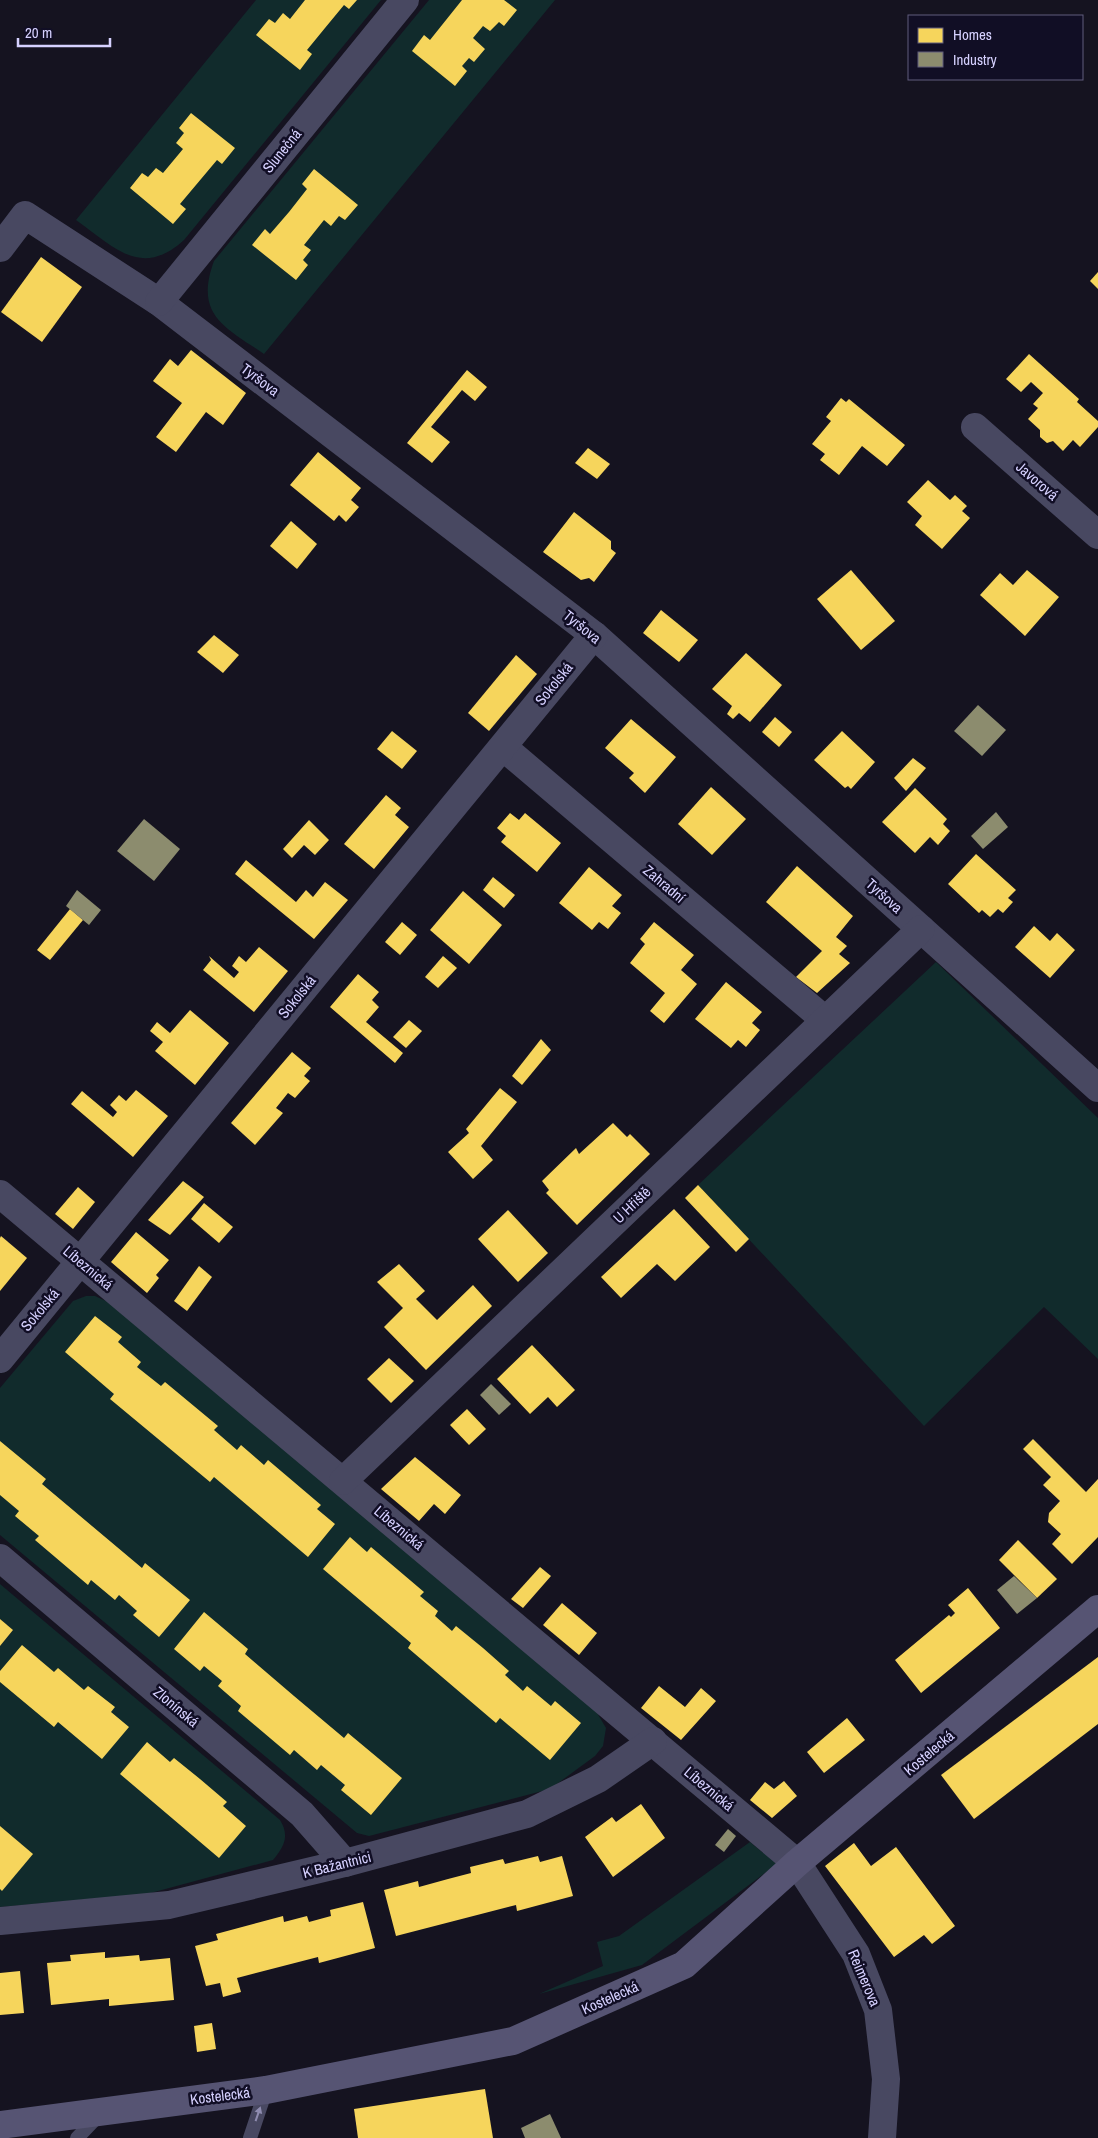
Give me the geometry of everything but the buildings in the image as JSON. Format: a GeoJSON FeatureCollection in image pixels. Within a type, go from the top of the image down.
{"type":"FeatureCollection","features":[{"type":"Feature","properties":{"kind":"main road","name":"Kostelecká"},"geometry":{"type":"LineString","coordinates":[[0,2125],[266,2090],[513,2042],[684,1965],[797,1863],[1098,1609]]}},
{"type":"Feature","properties":{"kind":"street","name":"Slunečná"},"geometry":{"type":"LineString","coordinates":[[159,302],[405,0]]}},
{"type":"Feature","properties":{"kind":"street","name":"Tyršova"},"geometry":{"type":"LineString","coordinates":[[0,248],[25,215],[159,302],[594,636],[1098,1088]]}},
{"type":"Feature","properties":{"kind":"street","name":"Javorová"},"geometry":{"type":"LineString","coordinates":[[976,427],[1098,535]]}},
{"type":"Feature","properties":{"kind":"street","name":"Sokolská"},"geometry":{"type":"LineString","coordinates":[[0,1359],[594,636]]}},
{"type":"Feature","properties":{"kind":"street","name":"Zahradní"},"geometry":{"type":"LineString","coordinates":[[503,747],[825,1020]]}},
{"type":"Feature","properties":{"kind":"street","name":"U Hřiště"},"geometry":{"type":"LineString","coordinates":[[343,1481],[920,929]]}},
{"type":"Feature","properties":{"kind":"street","name":"Líbeznická"},"geometry":{"type":"LineString","coordinates":[[0,1194],[797,1863]]}},
{"type":"Feature","properties":{"kind":"street","name":"Zlonínská"},"geometry":{"type":"LineString","coordinates":[[0,1558],[302,1814],[345,1863]]}},
{"type":"Feature","properties":{"kind":"street","name":"K Bažantnici"},"geometry":{"type":"LineString","coordinates":[[0,1921],[169,1905],[345,1863],[526,1814],[598,1779],[653,1742]]}},
{"type":"Feature","properties":{"kind":"street","name":"Reimerova"},"geometry":{"type":"LineString","coordinates":[[797,1863],[856,1954],[878,2010],[886,2079],[882,2138]]}},
{"type":"Feature","properties":{"kind":"lane"},"geometry":{"type":"LineString","coordinates":[[250,2138],[266,2090]]}},
{"type":"Feature","properties":{"kind":"lane"},"geometry":{"type":"LineString","coordinates":[[77,2138],[103,2111]]}},
{"type":"Feature","properties":{"kind":"green space"},"geometry":{"type":"Polygon","coordinates":[[[256,0],[381,0],[184,240],[169,251],[154,257],[141,258],[128,255],[103,240],[76,220],[256,0]]]}},
{"type":"Feature","properties":{"kind":"green space"},"geometry":{"type":"Polygon","coordinates":[[[429,0],[555,0],[264,354],[226,327],[217,318],[211,307],[208,295],[209,279],[214,261],[429,0]]]}},
{"type":"Feature","properties":{"kind":"green space"},"geometry":{"type":"Polygon","coordinates":[[[936,962],[1098,1118],[1098,1359],[1044,1307],[924,1426],[698,1185],[936,962]]]}},
{"type":"Feature","properties":{"kind":"green space"},"geometry":{"type":"Polygon","coordinates":[[[86,1296],[95,1296],[108,1302],[596,1711],[606,1728],[603,1746],[595,1756],[550,1789],[369,1836],[357,1833],[0,1535],[0,1388],[73,1301],[86,1296]]]}},
{"type":"Feature","properties":{"kind":"green space"},"geometry":{"type":"Polygon","coordinates":[[[0,1584],[280,1820],[285,1836],[283,1846],[273,1860],[147,1894],[0,1907],[0,1646],[13,1630],[0,1619],[0,1584]]]}},
{"type":"Feature","properties":{"kind":"green space"},"geometry":{"type":"Polygon","coordinates":[[[750,1842],[777,1864],[642,1965],[539,1994],[603,1966],[597,1942],[619,1936],[750,1842]]]}}]}
